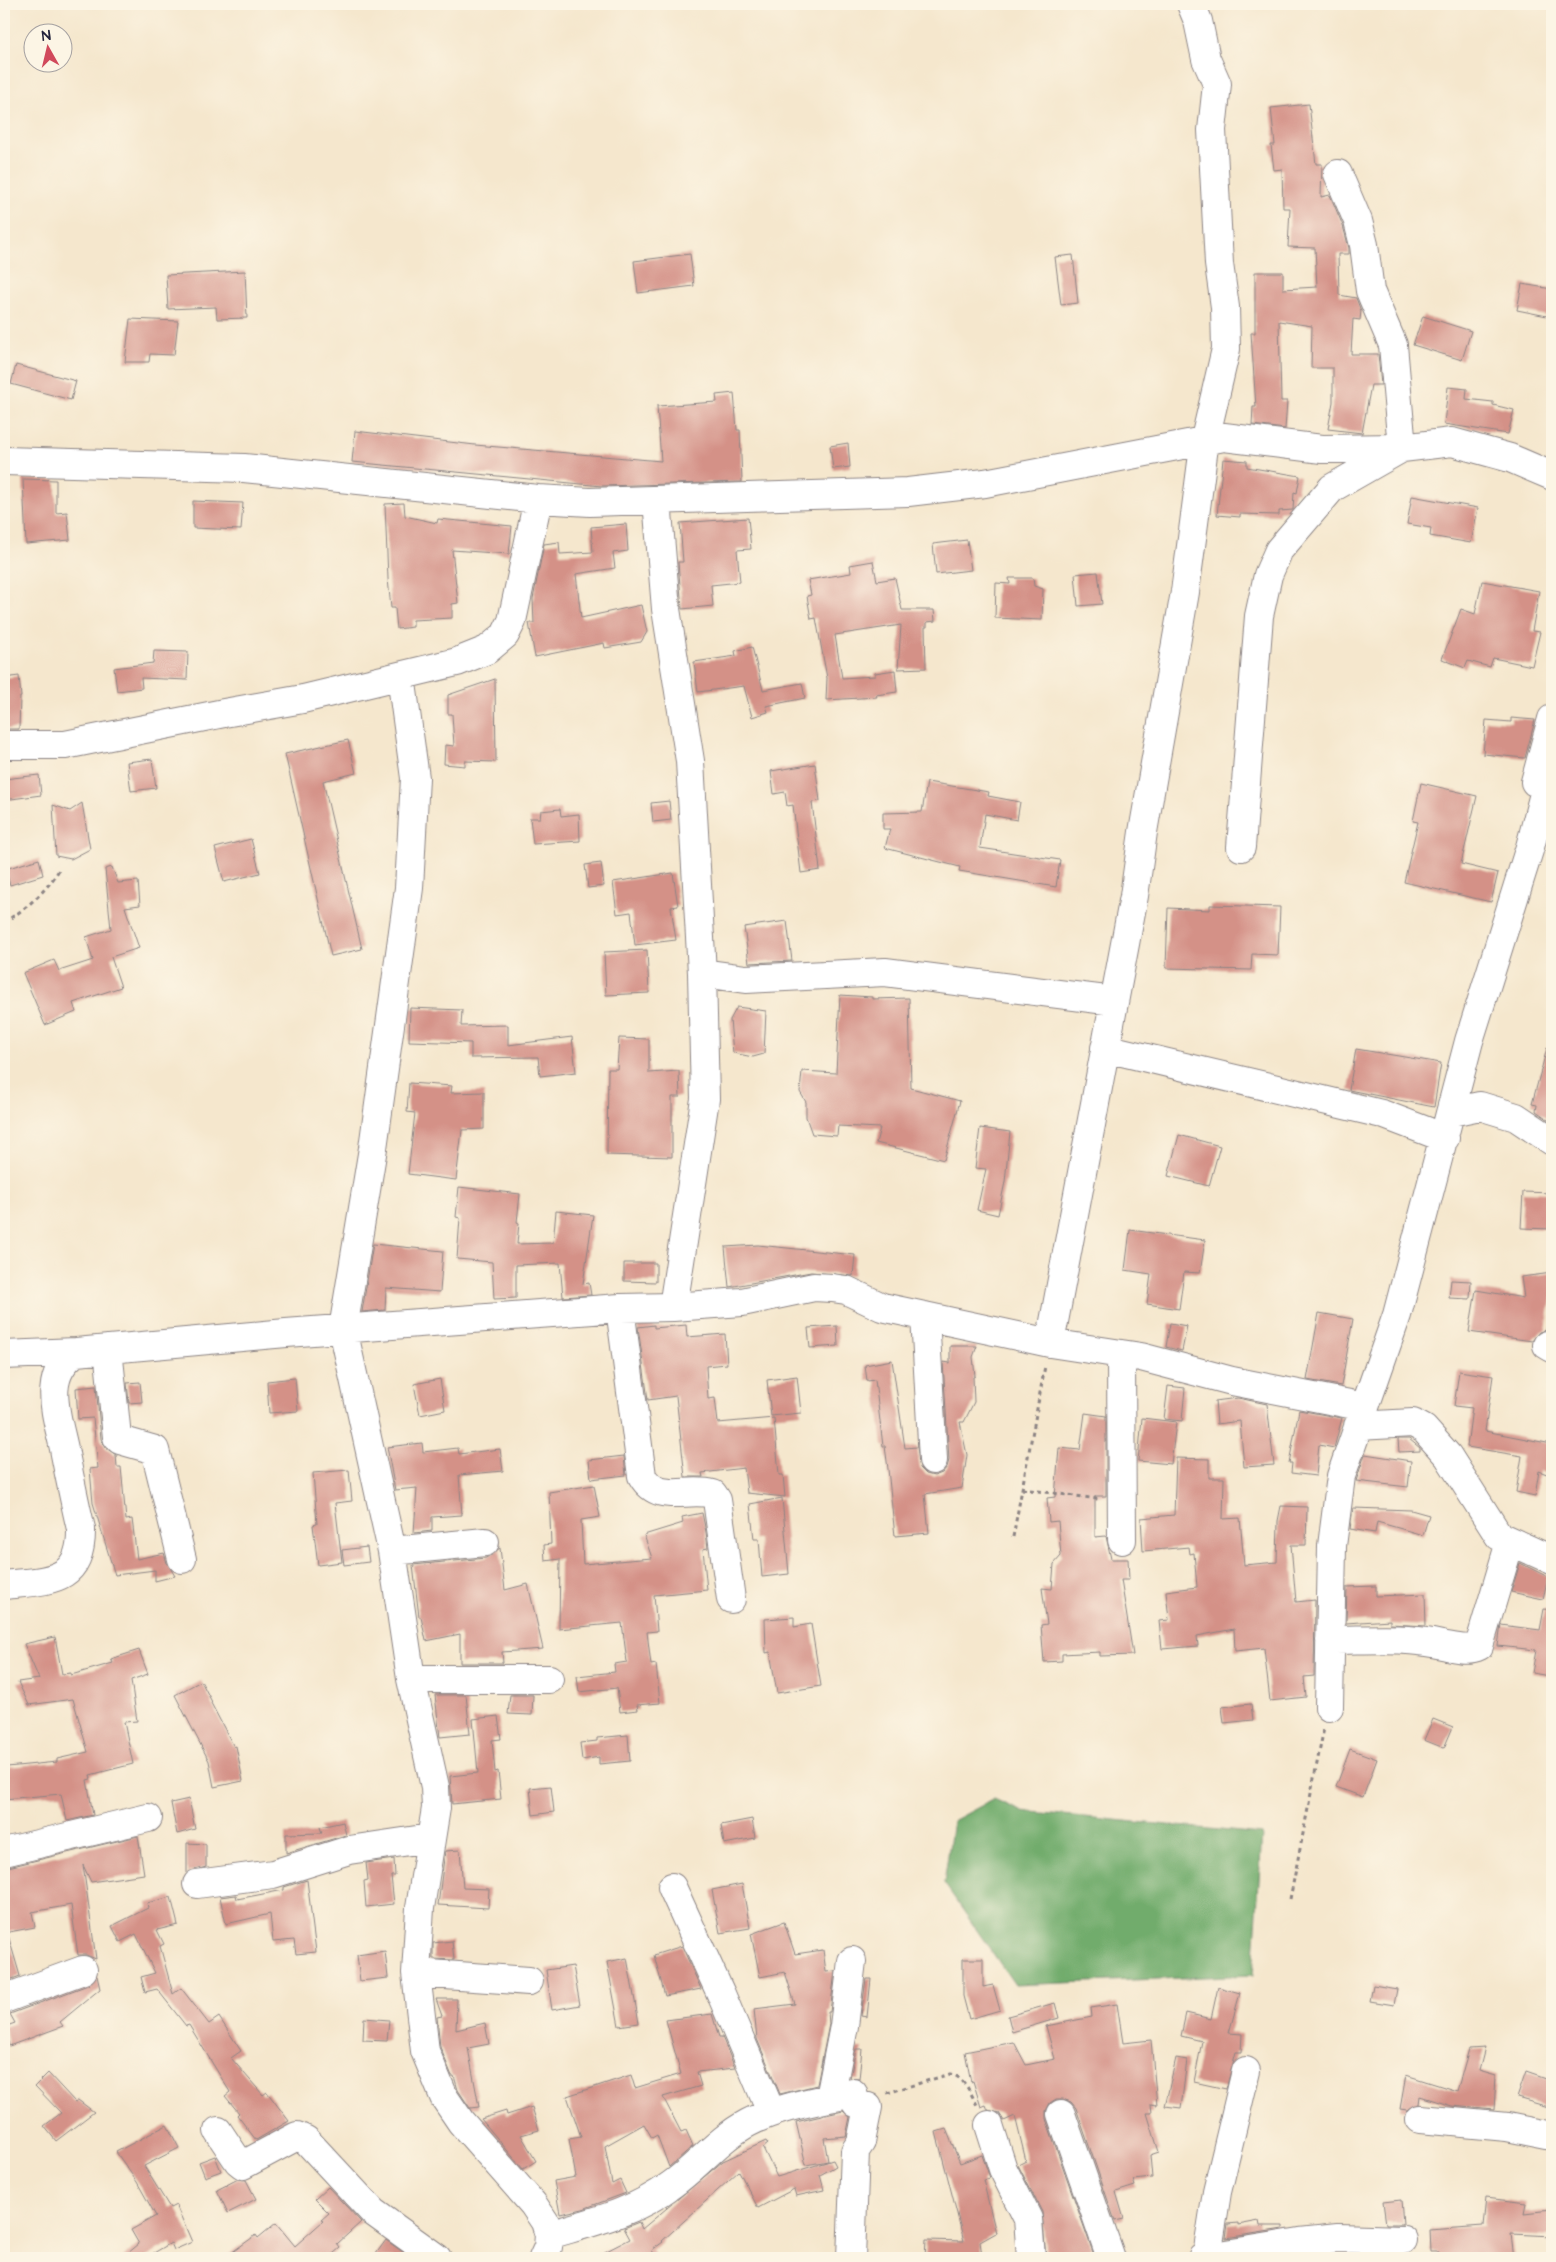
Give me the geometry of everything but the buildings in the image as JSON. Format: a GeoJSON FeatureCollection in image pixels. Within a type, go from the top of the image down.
{"type":"FeatureCollection","features":[{"type":"Feature","properties":{"kind":"street"},"geometry":{"type":"LineString","coordinates":[[1050,1343],[1114,1001],[1185,592],[1205,439],[1226,349],[1225,307],[1219,264],[1212,130],[1217,84],[1206,59],[1198,21],[1191,4]]}},
{"type":"Feature","properties":{"kind":"street"},"geometry":{"type":"LineString","coordinates":[[1338,174],[1358,221],[1364,245],[1370,291],[1393,345],[1402,448]]}},
{"type":"Feature","properties":{"kind":"street"},"geometry":{"type":"LineString","coordinates":[[4,461],[244,468],[538,499],[590,502],[908,492],[985,483],[1063,470],[1205,439],[1224,437],[1322,450],[1402,448],[1452,442],[1510,458],[1552,476]]}},
{"type":"Feature","properties":{"kind":"street"},"geometry":{"type":"LineString","coordinates":[[1242,847],[1259,616],[1268,575],[1279,550],[1332,488],[1402,448]]}},
{"type":"Feature","properties":{"kind":"street"},"geometry":{"type":"LineString","coordinates":[[1322,450],[1332,488]]}},
{"type":"Feature","properties":{"kind":"street"},"geometry":{"type":"LineString","coordinates":[[4,745],[66,745],[303,699],[457,662],[487,650],[505,635],[512,621],[538,499]]}},
{"type":"Feature","properties":{"kind":"street"},"geometry":{"type":"LineString","coordinates":[[657,500],[666,609],[690,761],[702,973],[705,1099],[673,1307]]}},
{"type":"Feature","properties":{"kind":"street"},"geometry":{"type":"LineString","coordinates":[[401,676],[415,778],[409,888],[373,1148],[343,1329],[392,1550],[411,1678],[435,1787],[436,1808],[420,1908],[416,1973],[425,2051],[444,2097],[461,2122],[533,2204],[545,2222],[546,2246],[608,2218],[629,2211],[650,2200],[682,2177],[728,2135],[771,2112],[843,2100],[868,2107],[861,2142],[855,2151],[851,2258]]}},
{"type":"Feature","properties":{"kind":"street"},"geometry":{"type":"LineString","coordinates":[[1526,814],[1552,719]]}},
{"type":"Feature","properties":{"kind":"street"},"geometry":{"type":"LineString","coordinates":[[1329,1707],[1332,1546],[1336,1501],[1341,1476],[1397,1315],[1469,1041],[1530,847],[1552,763]]}},
{"type":"Feature","properties":{"kind":"street"},"geometry":{"type":"LineString","coordinates":[[702,973],[746,979],[884,972],[1114,1001]]}},
{"type":"Feature","properties":{"kind":"street"},"geometry":{"type":"LineString","coordinates":[[1105,1048],[1382,1114],[1448,1125],[1480,1106],[1516,1117],[1552,1141]]}},
{"type":"Feature","properties":{"kind":"street"},"geometry":{"type":"LineString","coordinates":[[4,1355],[108,1350],[343,1329],[620,1308],[673,1307],[742,1302],[814,1287],[846,1290],[882,1307],[1050,1343],[1141,1357],[1361,1416],[1413,1423],[1424,1429],[1448,1456],[1499,1536],[1552,1560]]}},
{"type":"Feature","properties":{"kind":"street"},"geometry":{"type":"LineString","coordinates":[[620,1308],[642,1476],[646,1484],[661,1494],[703,1492],[713,1494],[717,1500],[731,1599]]}},
{"type":"Feature","properties":{"kind":"street"},"geometry":{"type":"LineString","coordinates":[[924,1316],[933,1460]]}},
{"type":"Feature","properties":{"kind":"street"},"geometry":{"type":"LineString","coordinates":[[108,1350],[117,1437],[120,1440],[155,1450],[182,1559]]}},
{"type":"Feature","properties":{"kind":"street"},"geometry":{"type":"LineString","coordinates":[[4,1585],[63,1576],[78,1558],[81,1544],[81,1529],[54,1406],[58,1371],[66,1359],[76,1352]]}},
{"type":"Feature","properties":{"kind":"street"},"geometry":{"type":"LineString","coordinates":[[1121,1354],[1120,1502],[1122,1540]]}},
{"type":"Feature","properties":{"kind":"street"},"geometry":{"type":"LineString","coordinates":[[392,1550],[485,1542]]}},
{"type":"Feature","properties":{"kind":"street"},"geometry":{"type":"LineString","coordinates":[[1330,1640],[1418,1639],[1456,1648],[1472,1649],[1479,1646],[1510,1542]]}},
{"type":"Feature","properties":{"kind":"street"},"geometry":{"type":"LineString","coordinates":[[411,1678],[549,1679]]}},
{"type":"Feature","properties":{"kind":"street"},"geometry":{"type":"LineString","coordinates":[[4,1852],[148,1818]]}},
{"type":"Feature","properties":{"kind":"street"},"geometry":{"type":"LineString","coordinates":[[197,1884],[273,1874],[349,1850],[430,1838]]}},
{"type":"Feature","properties":{"kind":"street"},"geometry":{"type":"LineString","coordinates":[[672,1887],[704,1962],[721,1994],[771,2112]]}},
{"type":"Feature","properties":{"kind":"street"},"geometry":{"type":"LineString","coordinates":[[843,2100],[844,2026],[852,1961]]}},
{"type":"Feature","properties":{"kind":"street"},"geometry":{"type":"LineString","coordinates":[[4,1999],[83,1970]]}},
{"type":"Feature","properties":{"kind":"street"},"geometry":{"type":"LineString","coordinates":[[416,1973],[529,1981]]}},
{"type":"Feature","properties":{"kind":"street"},"geometry":{"type":"LineString","coordinates":[[1246,2071],[1217,2192],[1205,2257],[1303,2250],[1338,2238],[1403,2240]]}},
{"type":"Feature","properties":{"kind":"street"},"geometry":{"type":"LineString","coordinates":[[1061,2114],[1111,2258]]}},
{"type":"Feature","properties":{"kind":"street"},"geometry":{"type":"LineString","coordinates":[[1420,2119],[1507,2126],[1552,2136]]}},
{"type":"Feature","properties":{"kind":"street"},"geometry":{"type":"LineString","coordinates":[[988,2125],[1003,2169],[1028,2219],[1031,2258]]}},
{"type":"Feature","properties":{"kind":"street"},"geometry":{"type":"LineString","coordinates":[[218,2131],[238,2161],[243,2165],[297,2136],[306,2140],[373,2212],[437,2258]]}},
{"type":"Feature","properties":{"kind":"path"},"geometry":{"type":"LineString","coordinates":[[4,922],[20,913],[31,903],[54,878],[60,868]]}},
{"type":"Feature","properties":{"kind":"path"},"geometry":{"type":"LineString","coordinates":[[1013,1537],[1050,1343]]}},
{"type":"Feature","properties":{"kind":"path"},"geometry":{"type":"LineString","coordinates":[[1022,1490],[1120,1502]]}},
{"type":"Feature","properties":{"kind":"path"},"geometry":{"type":"LineString","coordinates":[[1290,1899],[1329,1707]]}},
{"type":"Feature","properties":{"kind":"path"},"geometry":{"type":"LineString","coordinates":[[843,2100],[950,2074],[956,2075],[963,2081],[988,2125]]}},
{"type":"Feature","properties":{"kind":"green space"},"geometry":{"type":"Polygon","coordinates":[[[994,1799],[1021,1811],[1262,1834],[1253,1975],[1015,1985],[944,1883],[953,1821],[994,1799]]]}}]}
